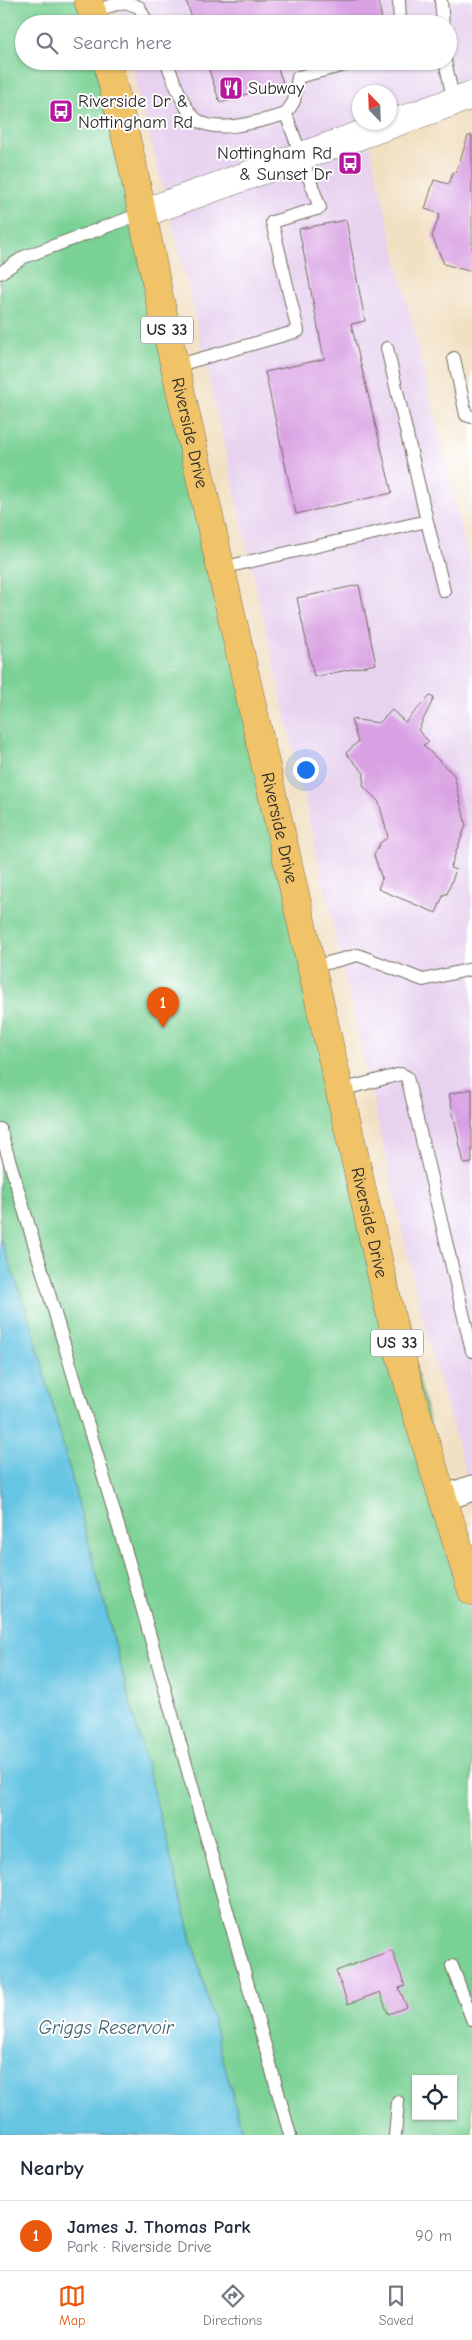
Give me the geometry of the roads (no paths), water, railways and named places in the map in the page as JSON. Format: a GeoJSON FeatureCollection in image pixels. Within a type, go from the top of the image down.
{"type":"FeatureCollection","features":[{"type":"Feature","properties":{"kind":"main road","name":"Riverside Drive"},"geometry":{"type":"LineString","coordinates":[[111,70],[175,366],[398,1343],[442,1499],[472,1591]]}},
{"type":"Feature","properties":{"kind":"street"},"geometry":{"type":"LineString","coordinates":[[143,213],[463,98]]}},
{"type":"Feature","properties":{"kind":"street"},"geometry":{"type":"LineString","coordinates":[[442,1499],[472,1488]]}},
{"type":"Feature","properties":{"kind":"lane"},"geometry":{"type":"LineString","coordinates":[[399,0],[400,15]]}},
{"type":"Feature","properties":{"kind":"lane"},"geometry":{"type":"LineString","coordinates":[[441,0],[442,15]]}},
{"type":"Feature","properties":{"kind":"lane"},"geometry":{"type":"LineString","coordinates":[[92,12],[125,2],[140,8],[144,15]]}},
{"type":"Feature","properties":{"kind":"lane"},"geometry":{"type":"LineString","coordinates":[[170,70],[187,108],[196,120],[216,126],[230,127],[286,114],[294,102],[298,77],[326,70]]}},
{"type":"Feature","properties":{"kind":"lane"},"geometry":{"type":"LineString","coordinates":[[447,70],[463,98]]}},
{"type":"Feature","properties":{"kind":"lane"},"geometry":{"type":"LineString","coordinates":[[175,366],[298,332],[272,222],[320,208],[286,114]]}},
{"type":"Feature","properties":{"kind":"lane"},"geometry":{"type":"LineString","coordinates":[[0,274],[24,257],[143,213]]}},
{"type":"Feature","properties":{"kind":"lane"},"geometry":{"type":"LineString","coordinates":[[387,348],[444,590]]}},
{"type":"Feature","properties":{"kind":"lane"},"geometry":{"type":"LineString","coordinates":[[454,358],[466,415],[472,418]]}},
{"type":"Feature","properties":{"kind":"lane"},"geometry":{"type":"LineString","coordinates":[[221,568],[427,522]]}},
{"type":"Feature","properties":{"kind":"lane"},"geometry":{"type":"LineString","coordinates":[[312,967],[358,955],[423,980],[472,968]]}},
{"type":"Feature","properties":{"kind":"lane"},"geometry":{"type":"LineString","coordinates":[[341,1090],[401,1074],[407,1077],[472,1352]]}},
{"type":"Feature","properties":{"kind":"lane"},"geometry":{"type":"LineString","coordinates":[[0,1130],[136,1589],[290,2135]]}},
{"type":"Feature","properties":{"kind":"lane"},"geometry":{"type":"LineString","coordinates":[[452,1966],[472,2019]]}},
{"type":"Feature","properties":{"kind":"lane"},"geometry":{"type":"LineString","coordinates":[[395,2135],[398,2102]]}},
{"type":"Feature","properties":{"kind":"water","name":"Griggs Reservoir"},"geometry":{"type":"Polygon","coordinates":[[[0,1237],[33,1330],[243,2135],[0,2135],[0,1237]]]}},
{"type":"Feature","properties":{"kind":"place","name":"Subway"},"geometry":{"type":"Point","coordinates":[231,88]}},
{"type":"Feature","properties":{"kind":"place","name":"Riverside Dr & Nottingham Rd"},"geometry":{"type":"Point","coordinates":[61,111]}},
{"type":"Feature","properties":{"kind":"place","name":"Nottingham Rd & Sunset Dr"},"geometry":{"type":"Point","coordinates":[350,163]}},
{"type":"Feature","properties":{"kind":"place","name":"James J. Thomas Park"},"geometry":{"type":"Point","coordinates":[163,1028]}}]}
